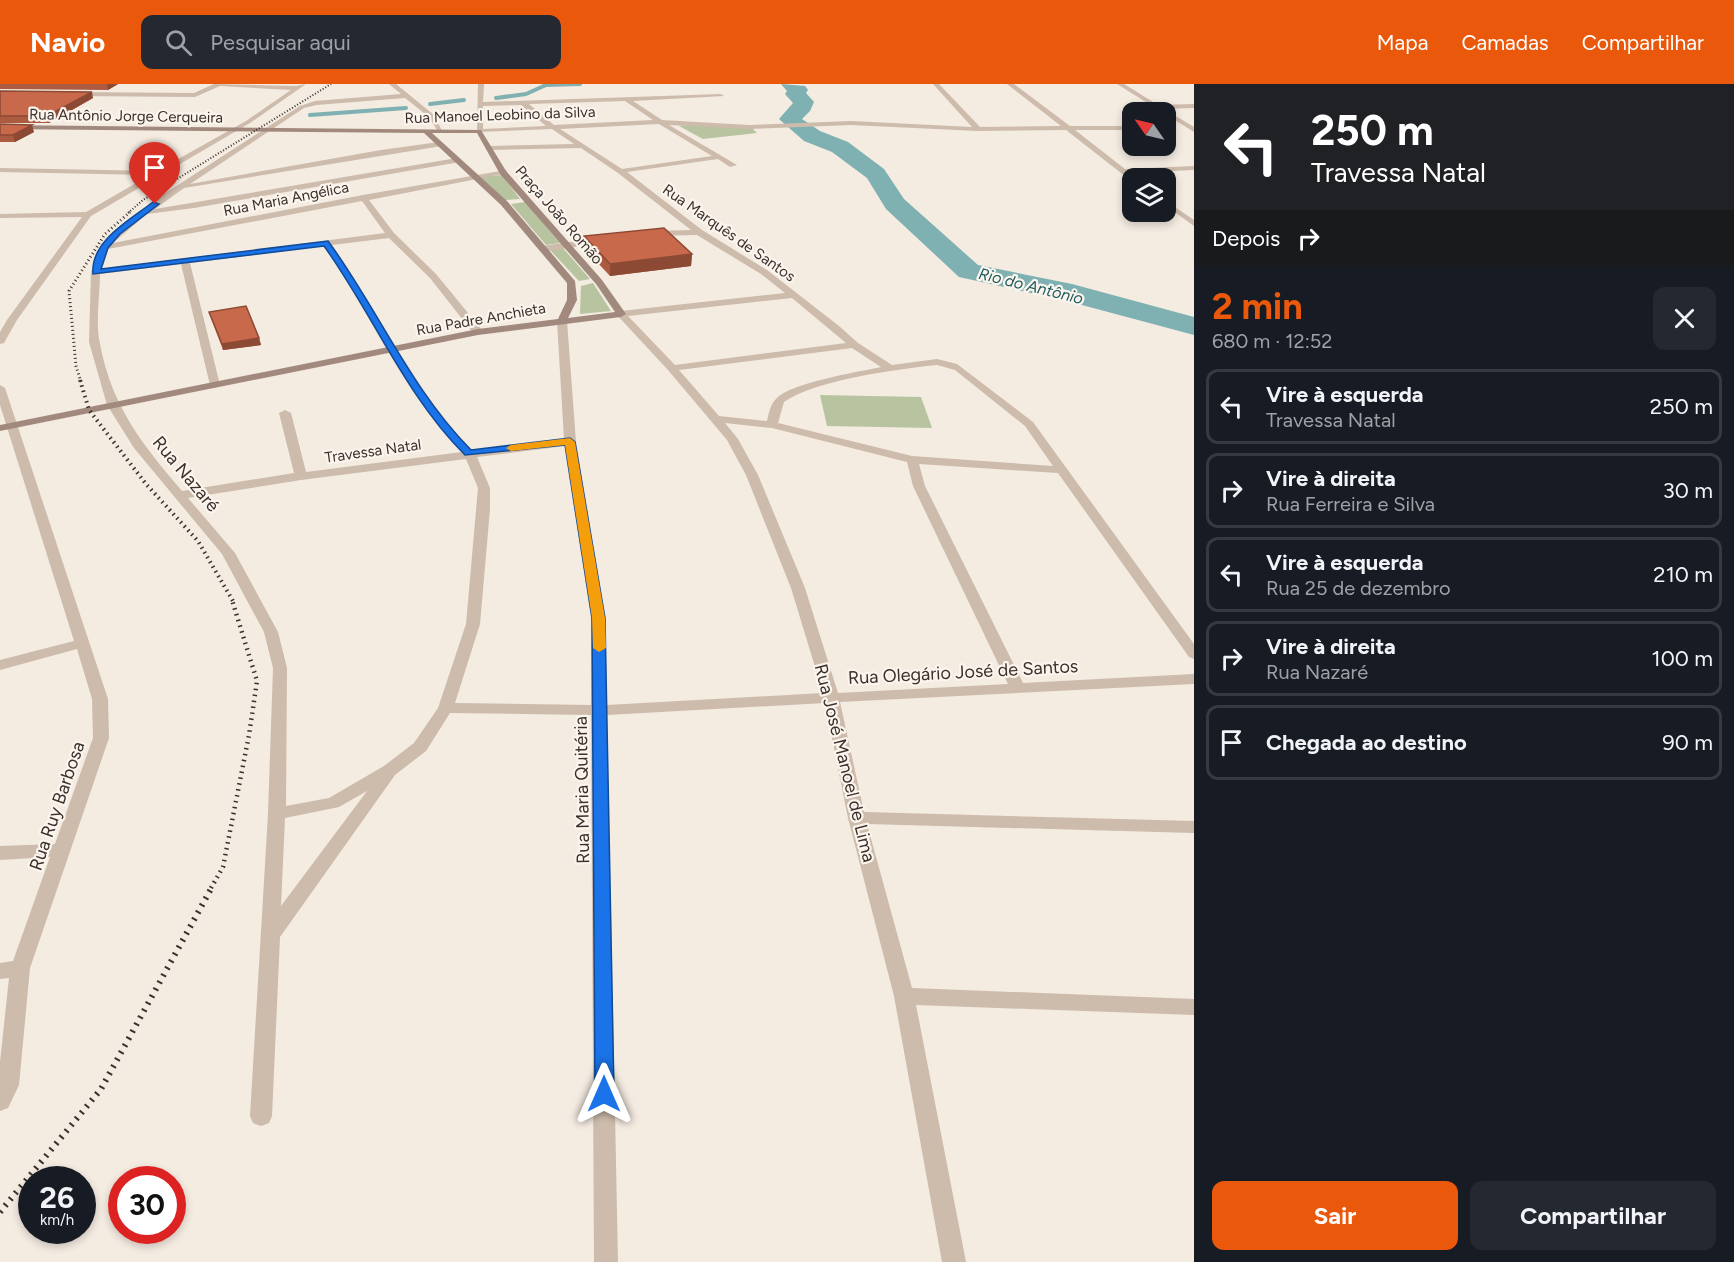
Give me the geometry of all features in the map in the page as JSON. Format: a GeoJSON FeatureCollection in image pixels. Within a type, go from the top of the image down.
{"type":"FeatureCollection","features":[{"type":"Feature","properties":{"kind":"street"},"geometry":{"type":"LineString","coordinates":[[118,94],[133,84]]}},
{"type":"Feature","properties":{"kind":"street"},"geometry":{"type":"LineString","coordinates":[[59,94],[195,94],[219,84],[300,86]]}},
{"type":"Feature","properties":{"kind":"street"},"geometry":{"type":"LineString","coordinates":[[392,84],[432,116],[441,132]]}},
{"type":"Feature","properties":{"kind":"street"},"geometry":{"type":"LineString","coordinates":[[479,131],[482,84]]}},
{"type":"Feature","properties":{"kind":"street"},"geometry":{"type":"LineString","coordinates":[[936,84],[978,129]]}},
{"type":"Feature","properties":{"kind":"street"},"geometry":{"type":"LineString","coordinates":[[1010,84],[1122,171]]}},
{"type":"Feature","properties":{"kind":"street"},"geometry":{"type":"LineString","coordinates":[[1120,84],[1147,102]]}},
{"type":"Feature","properties":{"kind":"street"},"geometry":{"type":"LineString","coordinates":[[0,342],[12,320],[88,214],[248,122],[300,86]]}},
{"type":"Feature","properties":{"kind":"street","name":"Rua Nazaré"},"geometry":{"type":"LineString","coordinates":[[261,1116],[277,814],[280,668],[271,632],[228,553],[138,446],[113,405],[94,342],[96,272],[104,247],[118,232],[143,212],[302,108],[327,102],[406,96]]}},
{"type":"Feature","properties":{"kind":"street"},"geometry":{"type":"LineString","coordinates":[[479,104],[721,96]]}},
{"type":"Feature","properties":{"kind":"street"},"geometry":{"type":"LineString","coordinates":[[626,99],[733,165]]}},
{"type":"Feature","properties":{"kind":"street","name":"Rua Marquês de Santos"},"geometry":{"type":"LineString","coordinates":[[521,101],[551,126],[621,171],[699,232],[764,273],[836,328],[854,345],[890,369]]}},
{"type":"Feature","properties":{"kind":"street"},"geometry":{"type":"LineString","coordinates":[[1176,106],[1194,106]]}},
{"type":"Feature","properties":{"kind":"street"},"geometry":{"type":"LineString","coordinates":[[1176,119],[1192,128]]}},
{"type":"Feature","properties":{"kind":"street","name":"Rua Manoel Leobino da Silva"},"geometry":{"type":"LineString","coordinates":[[252,131],[441,132],[660,122],[749,126],[851,123],[978,129],[1122,128]]}},
{"type":"Feature","properties":{"kind":"street","name":"Rua Antônio Jorge Cerqueira"},"geometry":{"type":"LineString","coordinates":[[0,127],[252,131]]}},
{"type":"Feature","properties":{"kind":"street"},"geometry":{"type":"LineString","coordinates":[[1177,128],[1192,128]]}},
{"type":"Feature","properties":{"kind":"street","name":"Praça João Romão"},"geometry":{"type":"LineString","coordinates":[[479,131],[503,172],[599,282],[621,314]]}},
{"type":"Feature","properties":{"kind":"street","name":"Praça João Romão"},"geometry":{"type":"LineString","coordinates":[[427,132],[473,177],[504,203],[572,283],[572,300],[562,321]]}},
{"type":"Feature","properties":{"kind":"street"},"geometry":{"type":"LineString","coordinates":[[181,188],[381,152],[439,144]]}},
{"type":"Feature","properties":{"kind":"street"},"geometry":{"type":"LineString","coordinates":[[491,148],[581,146]]}},
{"type":"Feature","properties":{"kind":"street"},"geometry":{"type":"LineString","coordinates":[[621,171],[718,157]]}},
{"type":"Feature","properties":{"kind":"street"},"geometry":{"type":"LineString","coordinates":[[143,212],[194,206],[457,160]]}},
{"type":"Feature","properties":{"kind":"street"},"geometry":{"type":"LineString","coordinates":[[1176,169],[1194,168]]}},
{"type":"Feature","properties":{"kind":"street"},"geometry":{"type":"LineString","coordinates":[[0,170],[156,173]]}},
{"type":"Feature","properties":{"kind":"street","name":"Rua Maria Angélica"},"geometry":{"type":"LineString","coordinates":[[104,247],[503,172]]}},
{"type":"Feature","properties":{"kind":"street"},"geometry":{"type":"LineString","coordinates":[[363,197],[391,235],[433,276],[478,332]]}},
{"type":"Feature","properties":{"kind":"street"},"geometry":{"type":"LineString","coordinates":[[504,203],[528,201]]}},
{"type":"Feature","properties":{"kind":"street"},"geometry":{"type":"LineString","coordinates":[[1176,210],[1194,224]]}},
{"type":"Feature","properties":{"kind":"street"},"geometry":{"type":"LineString","coordinates":[[0,216],[88,214]]}},
{"type":"Feature","properties":{"kind":"street"},"geometry":{"type":"LineString","coordinates":[[641,236],[699,232]]}},
{"type":"Feature","properties":{"kind":"street"},"geometry":{"type":"LineString","coordinates":[[96,272],[391,235]]}},
{"type":"Feature","properties":{"kind":"street"},"geometry":{"type":"LineString","coordinates":[[542,249],[619,238]]}},
{"type":"Feature","properties":{"kind":"street"},"geometry":{"type":"LineString","coordinates":[[277,814],[333,802],[390,770],[420,747],[446,708],[473,624],[484,509],[484,488],[469,453],[447,431],[392,351],[347,273],[326,243]]}},
{"type":"Feature","properties":{"kind":"street"},"geometry":{"type":"LineString","coordinates":[[185,262],[215,385]]}},
{"type":"Feature","properties":{"kind":"street"},"geometry":{"type":"LineString","coordinates":[[572,283],[599,282]]}},
{"type":"Feature","properties":{"kind":"street","name":"Rua Padre Anchieta"},"geometry":{"type":"LineString","coordinates":[[6,426],[392,351],[478,332],[793,295]]}},
{"type":"Feature","properties":{"kind":"street","name":"Rua José Manoel de Lima"},"geometry":{"type":"LineString","coordinates":[[621,314],[672,368],[732,439],[752,476],[798,588],[832,699],[857,818],[904,996],[954,1262]]}},
{"type":"Feature","properties":{"kind":"street"},"geometry":{"type":"LineString","coordinates":[[0,320],[12,320]]}},
{"type":"Feature","properties":{"kind":"street","name":"Rua Maria Quitéria"},"geometry":{"type":"LineString","coordinates":[[562,321],[570,442],[598,618],[601,710],[606,1262]]}},
{"type":"Feature","properties":{"kind":"street"},"geometry":{"type":"LineString","coordinates":[[672,368],[854,345]]}},
{"type":"Feature","properties":{"kind":"street"},"geometry":{"type":"LineString","coordinates":[[772,425],[776,408],[782,399],[796,391],[890,369],[932,363],[959,368],[1029,424],[1059,470],[1194,654]]}},
{"type":"Feature","properties":{"kind":"street","name":"Rua Ruy Barbosa"},"geometry":{"type":"LineString","coordinates":[[0,388],[6,426],[83,643],[100,699],[101,738],[20,968],[8,1085],[0,1101]]}},
{"type":"Feature","properties":{"kind":"street"},"geometry":{"type":"LineString","coordinates":[[285,413],[301,476]]}},
{"type":"Feature","properties":{"kind":"street"},"geometry":{"type":"LineString","coordinates":[[715,419],[772,425],[912,460],[1059,470]]}},
{"type":"Feature","properties":{"kind":"street","name":"Travessa Natal"},"geometry":{"type":"LineString","coordinates":[[181,495],[469,453],[570,442]]}},
{"type":"Feature","properties":{"kind":"street"},"geometry":{"type":"LineString","coordinates":[[912,460],[919,486],[1017,687]]}},
{"type":"Feature","properties":{"kind":"street"},"geometry":{"type":"LineString","coordinates":[[0,665],[83,643]]}},
{"type":"Feature","properties":{"kind":"street","name":"Rua Olegário José de Santos"},"geometry":{"type":"LineString","coordinates":[[446,708],[601,710],[1194,679]]}},
{"type":"Feature","properties":{"kind":"street"},"geometry":{"type":"LineString","coordinates":[[270,936],[390,770]]}},
{"type":"Feature","properties":{"kind":"street"},"geometry":{"type":"LineString","coordinates":[[857,818],[1194,827]]}},
{"type":"Feature","properties":{"kind":"street"},"geometry":{"type":"LineString","coordinates":[[0,853],[62,850]]}},
{"type":"Feature","properties":{"kind":"street"},"geometry":{"type":"LineString","coordinates":[[0,971],[20,968]]}},
{"type":"Feature","properties":{"kind":"street"},"geometry":{"type":"LineString","coordinates":[[904,996],[1194,1007]]}},
{"type":"Feature","properties":{"kind":"green space"},"geometry":{"type":"Polygon","coordinates":[[[679,126],[752,128],[757,133],[703,139],[679,126]]]}},
{"type":"Feature","properties":{"kind":"green space"},"geometry":{"type":"Polygon","coordinates":[[[502,175],[520,199],[505,200],[480,177],[502,175]]]}},
{"type":"Feature","properties":{"kind":"green space"},"geometry":{"type":"Polygon","coordinates":[[[525,202],[560,243],[546,245],[511,204],[525,202]]]}},
{"type":"Feature","properties":{"kind":"green space"},"geometry":{"type":"Polygon","coordinates":[[[562,247],[590,279],[579,281],[550,250],[562,247]]]}},
{"type":"Feature","properties":{"kind":"green space"},"geometry":{"type":"Polygon","coordinates":[[[593,283],[611,311],[580,314],[581,286],[593,283]]]}},
{"type":"Feature","properties":{"kind":"green space"},"geometry":{"type":"Polygon","coordinates":[[[820,395],[921,397],[932,428],[827,426],[820,395]]]}},
{"type":"Feature","properties":{"kind":"building"},"geometry":{"type":"Polygon","coordinates":[[[0,91],[92,92],[47,116],[0,116],[0,91]]]}},
{"type":"Feature","properties":{"kind":"building"},"geometry":{"type":"Polygon","coordinates":[[[0,124],[32,125],[13,135],[0,135],[0,124]]]}},
{"type":"Feature","properties":{"kind":"building"},"geometry":{"type":"Polygon","coordinates":[[[664,228],[692,254],[610,264],[584,236],[664,228]]]}},
{"type":"Feature","properties":{"kind":"building"},"geometry":{"type":"Polygon","coordinates":[[[246,306],[259,338],[222,344],[209,312],[246,306]]]}},
{"type":"Feature","properties":{"kind":"waterway"},"geometry":{"type":"LineString","coordinates":[[496,98],[526,94],[546,85],[580,84]]}},
{"type":"Feature","properties":{"kind":"waterway","name":"Rio do Antônio"},"geometry":{"type":"LineString","coordinates":[[791,84],[798,90],[795,94],[804,102],[800,111],[789,119],[812,136],[840,147],[876,174],[895,204],[969,271],[1072,293],[1194,326]]}},
{"type":"Feature","properties":{"kind":"waterway"},"geometry":{"type":"LineString","coordinates":[[430,104],[464,100]]}},
{"type":"Feature","properties":{"kind":"waterway"},"geometry":{"type":"LineString","coordinates":[[310,115],[406,108]]}},
{"type":"Feature","properties":{"kind":"railway"},"geometry":{"type":"LineString","coordinates":[[128,213],[143,200],[331,84]]}},
{"type":"Feature","properties":{"kind":"railway"},"geometry":{"type":"LineString","coordinates":[[81,382],[76,366],[69,291],[105,234],[130,212]]}},
{"type":"Feature","properties":{"kind":"railway"},"geometry":{"type":"LineString","coordinates":[[80,380],[89,410],[146,484],[198,541],[233,601]]}},
{"type":"Feature","properties":{"kind":"railway"},"geometry":{"type":"LineString","coordinates":[[211,888],[223,867],[249,735],[257,681],[232,600]]}},
{"type":"Feature","properties":{"kind":"railway"},"geometry":{"type":"LineString","coordinates":[[0,1212],[101,1089],[212,887]]}},
{"type":"Feature","properties":{"kind":"slow traffic"},"geometry":{"type":"LineString","coordinates":[[511,448],[570,442],[598,618],[599,648]]}},
{"type":"Feature","properties":{"kind":"route"},"geometry":{"type":"LineString","coordinates":[[155,204],[118,232],[104,247],[96,272],[326,243],[347,273],[392,351],[447,431],[469,453],[570,442],[598,618],[601,710],[604,1094]]}}]}
